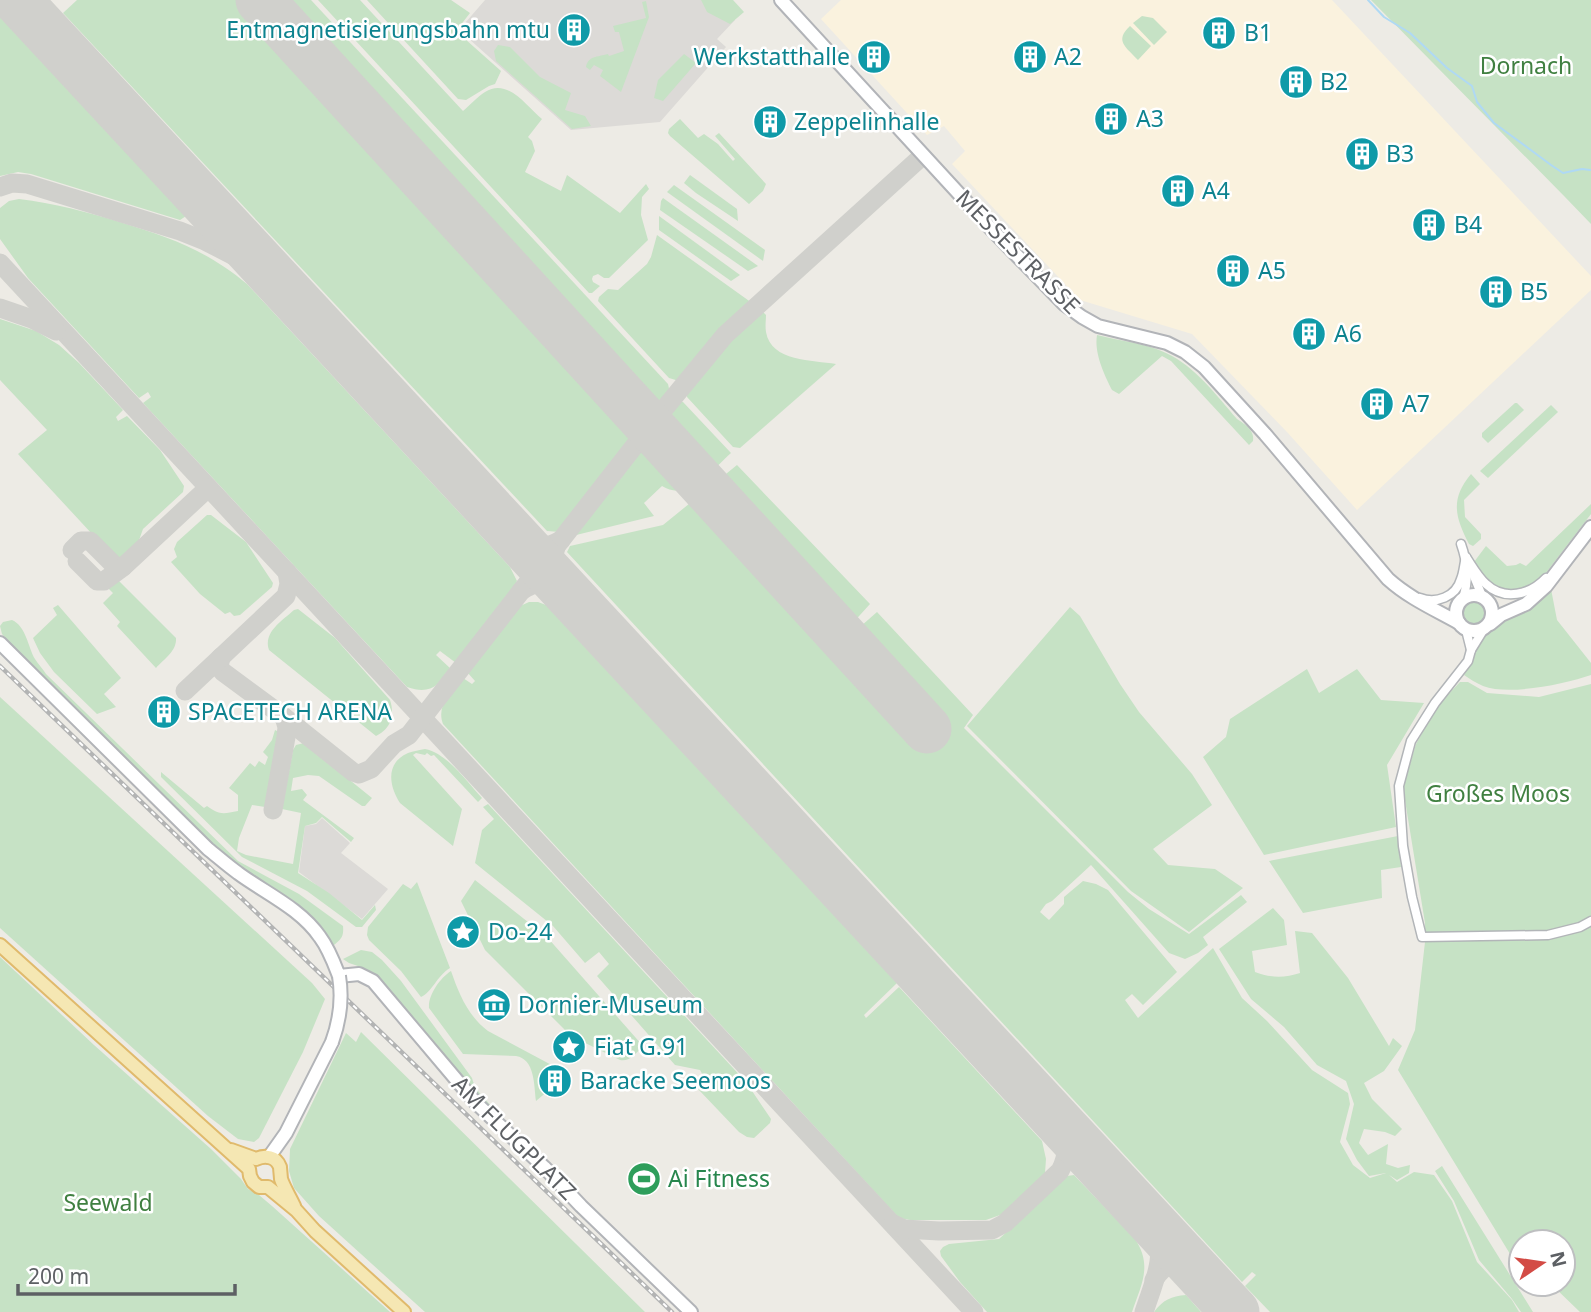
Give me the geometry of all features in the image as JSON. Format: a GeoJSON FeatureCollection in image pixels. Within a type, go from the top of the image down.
{"type":"FeatureCollection","features":[{"type":"Feature","properties":{"kind":"main road"},"geometry":{"type":"LineString","coordinates":[[0,946],[224,1147],[267,1165],[296,1210]]}},
{"type":"Feature","properties":{"kind":"main road"},"geometry":{"type":"LineString","coordinates":[[267,1165],[277,1182],[268,1187],[259,1187],[250,1176],[267,1165]]}},
{"type":"Feature","properties":{"kind":"main road"},"geometry":{"type":"LineString","coordinates":[[268,1187],[404,1312]]}},
{"type":"Feature","properties":{"kind":"street","name":"MESSESTRASSE"},"geometry":{"type":"LineString","coordinates":[[781,0],[995,233],[1064,304],[1098,326],[1167,343],[1185,352],[1204,367],[1388,579],[1401,591],[1462,627]]}},
{"type":"Feature","properties":{"kind":"street"},"geometry":{"type":"LineString","coordinates":[[1466,557],[1485,584],[1497,592],[1510,595],[1524,593],[1541,583],[1591,518]]}},
{"type":"Feature","properties":{"kind":"street"},"geometry":{"type":"LineString","coordinates":[[1462,627],[1476,632],[1501,615],[1527,604],[1546,586],[1591,527]]}},
{"type":"Feature","properties":{"kind":"street"},"geometry":{"type":"LineString","coordinates":[[1461,544],[1493,615],[1471,650],[1468,661],[1435,703],[1411,741],[1399,786],[1403,846],[1422,937],[1548,934],[1580,928],[1591,921]]}},
{"type":"Feature","properties":{"kind":"street"},"geometry":{"type":"LineString","coordinates":[[1401,591],[1426,600],[1441,599],[1451,594],[1462,579],[1466,557]]}},
{"type":"Feature","properties":{"kind":"street"},"geometry":{"type":"LineString","coordinates":[[1466,557],[1467,585],[1456,611],[1471,650]]}},
{"type":"Feature","properties":{"kind":"street"},"geometry":{"type":"LineString","coordinates":[[1429,606],[1447,606],[1474,595],[1503,605],[1534,596]]}},
{"type":"Feature","properties":{"kind":"street"},"geometry":{"type":"LineString","coordinates":[[0,643],[208,849],[308,923],[321,937],[333,958],[341,991],[340,1017],[332,1042],[267,1165]]}},
{"type":"Feature","properties":{"kind":"street","name":"AM FLUGPLATZ"},"geometry":{"type":"LineString","coordinates":[[339,976],[359,974],[373,981],[476,1103],[691,1312]]}},
{"type":"Feature","properties":{"kind":"shaded area"},"geometry":{"type":"Polygon","coordinates":[[[485,0],[720,0],[735,20],[717,39],[726,47],[660,122],[571,130],[459,30],[485,0]]]}},
{"type":"Feature","properties":{"kind":"shaded area"},"geometry":{"type":"Polygon","coordinates":[[[841,0],[1332,0],[1591,276],[1591,290],[1357,510],[1287,432],[1192,334],[1080,300],[952,164],[965,151],[944,126],[927,135],[821,19],[841,0]]]}},
{"type":"Feature","properties":{"kind":"shaded area"},"geometry":{"type":"Polygon","coordinates":[[[322,818],[350,843],[341,853],[388,889],[362,919],[299,872],[305,826],[316,824],[322,818]]]}},
{"type":"Feature","properties":{"kind":"green space"},"geometry":{"type":"Polygon","coordinates":[[[77,0],[311,0],[668,384],[670,393],[560,532],[547,531],[63,13],[77,0]]]}},
{"type":"Feature","properties":{"kind":"green space"},"geometry":{"type":"Polygon","coordinates":[[[318,0],[360,0],[463,111],[493,88],[502,88],[516,95],[542,119],[528,137],[535,151],[525,172],[561,191],[567,175],[620,213],[646,184],[649,189],[642,197],[641,215],[648,240],[609,278],[598,274],[593,276],[593,282],[600,286],[589,293],[318,0]]]}},
{"type":"Feature","properties":{"kind":"green space"},"geometry":{"type":"Polygon","coordinates":[[[367,0],[451,0],[470,13],[456,31],[501,71],[495,84],[466,100],[458,99],[367,0]]]}},
{"type":"Feature","properties":{"kind":"green space"},"geometry":{"type":"Polygon","coordinates":[[[701,0],[733,0],[744,12],[730,24],[707,12],[701,0]]]}},
{"type":"Feature","properties":{"kind":"green space","name":"Dornach"},"geometry":{"type":"Polygon","coordinates":[[[1371,0],[1591,0],[1591,224],[1565,197],[1371,0]]]}},
{"type":"Feature","properties":{"kind":"green space"},"geometry":{"type":"Polygon","coordinates":[[[646,1],[649,17],[621,92],[600,76],[603,70],[594,65],[590,70],[586,67],[594,57],[624,51],[619,32],[615,32],[613,26],[646,18],[642,2],[646,1]]]}},
{"type":"Feature","properties":{"kind":"green space"},"geometry":{"type":"Polygon","coordinates":[[[0,16],[186,216],[180,220],[31,174],[18,172],[0,176],[0,16]]]}},
{"type":"Feature","properties":{"kind":"green space"},"geometry":{"type":"Polygon","coordinates":[[[1142,16],[1153,18],[1167,32],[1154,45],[1133,23],[1142,16]]]}},
{"type":"Feature","properties":{"kind":"green space"},"geometry":{"type":"Polygon","coordinates":[[[1130,26],[1151,46],[1138,60],[1122,40],[1130,26]]]}},
{"type":"Feature","properties":{"kind":"green space"},"geometry":{"type":"Polygon","coordinates":[[[498,45],[510,47],[540,77],[571,93],[565,110],[585,116],[591,126],[572,129],[496,61],[494,51],[498,45]]]}},
{"type":"Feature","properties":{"kind":"green space"},"geometry":{"type":"Polygon","coordinates":[[[684,54],[696,63],[663,101],[654,98],[658,80],[684,54]]]}},
{"type":"Feature","properties":{"kind":"green space"},"geometry":{"type":"Polygon","coordinates":[[[680,119],[698,138],[704,134],[718,144],[733,161],[735,159],[715,136],[719,133],[766,184],[763,191],[749,204],[670,136],[669,129],[680,119]]]}},
{"type":"Feature","properties":{"kind":"green space"},"geometry":{"type":"Polygon","coordinates":[[[690,175],[737,209],[738,221],[684,183],[690,175]]]}},
{"type":"Feature","properties":{"kind":"green space"},"geometry":{"type":"Polygon","coordinates":[[[674,185],[765,250],[763,261],[667,192],[674,185]]]}},
{"type":"Feature","properties":{"kind":"green space"},"geometry":{"type":"Polygon","coordinates":[[[663,198],[758,266],[748,271],[660,210],[663,198]]]}},
{"type":"Feature","properties":{"kind":"green space"},"geometry":{"type":"Polygon","coordinates":[[[19,199],[83,211],[156,234],[187,246],[232,272],[247,284],[510,567],[517,581],[512,592],[456,663],[440,651],[436,655],[451,669],[442,680],[428,689],[407,687],[143,403],[151,397],[148,392],[139,398],[28,278],[0,239],[0,208],[9,201],[19,199]]]}},
{"type":"Feature","properties":{"kind":"green space"},"geometry":{"type":"Polygon","coordinates":[[[659,216],[740,275],[731,281],[659,230],[659,216]]]}},
{"type":"Feature","properties":{"kind":"green space"},"geometry":{"type":"Polygon","coordinates":[[[657,235],[752,303],[679,381],[669,378],[598,301],[608,289],[618,290],[647,264],[657,235]]]}},
{"type":"Feature","properties":{"kind":"green space"},"geometry":{"type":"Polygon","coordinates":[[[759,308],[766,315],[766,332],[776,349],[794,358],[836,364],[740,448],[733,447],[687,397],[686,388],[721,346],[759,308]]]}},
{"type":"Feature","properties":{"kind":"green space"},"geometry":{"type":"Polygon","coordinates":[[[0,319],[36,331],[59,345],[79,363],[123,410],[116,417],[118,421],[127,416],[160,450],[184,486],[183,492],[143,529],[138,543],[118,562],[18,454],[47,430],[0,380],[0,319]]]}},
{"type":"Feature","properties":{"kind":"green space"},"geometry":{"type":"Polygon","coordinates":[[[1097,335],[1150,347],[1177,359],[1196,374],[1237,419],[1249,428],[1253,441],[1249,445],[1171,361],[1162,356],[1119,394],[1112,390],[1098,356],[1097,335]]]}},
{"type":"Feature","properties":{"kind":"green space"},"geometry":{"type":"Polygon","coordinates":[[[677,401],[683,402],[731,453],[691,487],[672,490],[662,486],[644,503],[654,516],[572,536],[677,401]]]}},
{"type":"Feature","properties":{"kind":"green space"},"geometry":{"type":"Polygon","coordinates":[[[1515,403],[1524,410],[1488,443],[1482,433],[1515,403]]]}},
{"type":"Feature","properties":{"kind":"green space"},"geometry":{"type":"Polygon","coordinates":[[[1551,405],[1558,412],[1488,478],[1480,471],[1551,405]]]}},
{"type":"Feature","properties":{"kind":"green space"},"geometry":{"type":"Polygon","coordinates":[[[737,465],[870,604],[840,637],[844,641],[877,612],[973,715],[964,728],[1128,892],[1189,934],[1241,895],[1247,902],[1203,937],[1208,945],[1185,959],[1169,953],[1091,865],[1040,912],[1049,920],[1064,904],[1064,897],[1083,881],[1108,890],[1177,972],[1143,1005],[1132,994],[1125,1000],[1138,1018],[1213,948],[1242,998],[1312,1070],[1348,1093],[1350,1104],[1340,1142],[1353,1165],[1370,1178],[1386,1173],[1369,1176],[1346,1139],[1354,1104],[1346,1081],[1317,1065],[1284,1027],[1251,999],[1219,949],[1273,908],[1284,920],[1287,945],[1252,951],[1255,972],[1289,976],[1300,973],[1295,931],[1312,933],[1348,978],[1389,1046],[1393,1038],[1402,1046],[1384,1071],[1364,1083],[1372,1099],[1402,1129],[1395,1136],[1364,1129],[1359,1143],[1368,1155],[1388,1144],[1386,1164],[1398,1168],[1410,1165],[1409,1173],[1397,1180],[1389,1175],[1397,1182],[1414,1172],[1434,1175],[1452,1201],[1477,1262],[1507,1295],[1507,1298],[1512,1300],[1519,1312],[1270,1312],[1245,1286],[1256,1275],[1252,1272],[1242,1282],[567,552],[570,546],[663,525],[737,465]]]}},
{"type":"Feature","properties":{"kind":"green space"},"geometry":{"type":"Polygon","coordinates":[[[1471,474],[1480,484],[1464,500],[1465,517],[1481,534],[1481,539],[1473,546],[1464,534],[1457,508],[1460,492],[1471,474]]]}},
{"type":"Feature","properties":{"kind":"green space"},"geometry":{"type":"Polygon","coordinates":[[[1591,504],[1591,514],[1539,582],[1532,586],[1516,590],[1499,589],[1485,578],[1474,562],[1486,546],[1507,566],[1520,563],[1526,566],[1591,504]]]}},
{"type":"Feature","properties":{"kind":"green space"},"geometry":{"type":"Polygon","coordinates":[[[207,515],[211,515],[246,542],[273,583],[272,587],[240,615],[234,616],[230,612],[225,614],[200,594],[171,562],[177,557],[174,549],[177,542],[207,515]]]}},
{"type":"Feature","properties":{"kind":"green space"},"geometry":{"type":"Polygon","coordinates":[[[111,580],[118,580],[176,638],[172,651],[156,668],[117,626],[120,622],[103,603],[113,593],[107,584],[111,580]]]}},
{"type":"Feature","properties":{"kind":"green space"},"geometry":{"type":"Polygon","coordinates":[[[1551,589],[1557,620],[1591,663],[1591,675],[1552,685],[1507,690],[1483,686],[1464,675],[1483,637],[1500,619],[1527,606],[1551,589]]]}},
{"type":"Feature","properties":{"kind":"green space"},"geometry":{"type":"Polygon","coordinates":[[[1474,599],[1484,603],[1488,613],[1484,623],[1474,627],[1464,623],[1460,613],[1464,603],[1474,599]]]}},
{"type":"Feature","properties":{"kind":"green space"},"geometry":{"type":"Polygon","coordinates":[[[529,602],[546,605],[897,983],[864,1015],[866,1018],[899,987],[1042,1141],[1046,1159],[1045,1173],[1003,1214],[986,1220],[899,1218],[443,724],[441,711],[450,694],[463,678],[472,684],[475,681],[467,672],[518,607],[529,602]]]}},
{"type":"Feature","properties":{"kind":"green space"},"geometry":{"type":"Polygon","coordinates":[[[58,605],[121,678],[104,694],[116,707],[97,714],[54,672],[40,653],[33,638],[57,615],[53,608],[58,605]]]}},
{"type":"Feature","properties":{"kind":"green space"},"geometry":{"type":"Polygon","coordinates":[[[1070,607],[1080,616],[1139,712],[1192,774],[1212,805],[1153,849],[1168,865],[1215,869],[1243,888],[1189,932],[1131,891],[967,726],[1070,607]]]}},
{"type":"Feature","properties":{"kind":"green space"},"geometry":{"type":"Polygon","coordinates":[[[298,609],[335,638],[390,700],[390,721],[381,733],[376,736],[269,650],[271,632],[284,618],[298,609]]]}},
{"type":"Feature","properties":{"kind":"green space"},"geometry":{"type":"Polygon","coordinates":[[[12,620],[21,627],[35,659],[46,674],[238,861],[299,894],[343,926],[338,941],[334,945],[317,923],[225,857],[44,681],[2,634],[0,626],[3,622],[12,620]]]}},
{"type":"Feature","properties":{"kind":"green space"},"geometry":{"type":"Polygon","coordinates":[[[1307,669],[1319,693],[1357,669],[1381,700],[1424,703],[1387,765],[1396,827],[1264,855],[1203,757],[1226,737],[1230,719],[1307,669]]]}},
{"type":"Feature","properties":{"kind":"green space","name":"Großes Moos"},"geometry":{"type":"Polygon","coordinates":[[[1460,682],[1468,682],[1487,693],[1539,697],[1591,684],[1591,1312],[1580,1312],[1565,1298],[1577,1298],[1577,1228],[1507,1228],[1507,1249],[1398,1070],[1415,1030],[1425,942],[1425,923],[1403,788],[1416,744],[1437,706],[1460,682]]]}},
{"type":"Feature","properties":{"kind":"green space"},"geometry":{"type":"Polygon","coordinates":[[[0,697],[312,983],[325,999],[303,1052],[259,1138],[254,1142],[238,1139],[208,1116],[0,928],[0,697]]]}},
{"type":"Feature","properties":{"kind":"green space"},"geometry":{"type":"Polygon","coordinates":[[[275,730],[279,732],[265,807],[252,805],[239,838],[237,851],[293,864],[301,813],[282,809],[293,750],[296,745],[304,743],[372,798],[362,806],[319,776],[293,778],[291,791],[302,789],[307,795],[303,800],[354,838],[351,842],[322,817],[316,823],[305,826],[298,873],[329,893],[362,920],[375,905],[376,910],[362,927],[356,927],[307,891],[242,857],[161,777],[161,772],[204,808],[207,806],[221,813],[238,811],[238,795],[229,788],[250,763],[255,767],[259,761],[265,765],[268,757],[263,752],[272,740],[275,730]]]}},
{"type":"Feature","properties":{"kind":"green space"},"geometry":{"type":"Polygon","coordinates":[[[425,749],[449,762],[482,798],[478,802],[434,755],[413,755],[462,809],[453,846],[400,803],[393,789],[391,775],[396,763],[408,753],[425,749]]]}},
{"type":"Feature","properties":{"kind":"green space"},"geometry":{"type":"Polygon","coordinates":[[[488,804],[746,1082],[771,1119],[754,1138],[739,1132],[698,1089],[705,1079],[700,1070],[675,1065],[597,976],[609,964],[599,952],[585,963],[553,926],[475,863],[482,830],[494,819],[483,807],[488,804]]]}},
{"type":"Feature","properties":{"kind":"green space"},"geometry":{"type":"Polygon","coordinates":[[[1398,836],[1401,867],[1381,870],[1382,898],[1303,913],[1269,861],[1398,836]]]}},
{"type":"Feature","properties":{"kind":"green space"},"geometry":{"type":"Polygon","coordinates":[[[475,880],[547,937],[643,1046],[635,1054],[627,1060],[620,1060],[571,1036],[485,950],[461,901],[475,880]]]}},
{"type":"Feature","properties":{"kind":"green space"},"geometry":{"type":"Polygon","coordinates":[[[417,882],[450,968],[421,997],[367,935],[368,927],[403,884],[411,889],[417,882]]]}},
{"type":"Feature","properties":{"kind":"green space"},"geometry":{"type":"Polygon","coordinates":[[[361,950],[372,952],[401,981],[472,1078],[478,1091],[505,1120],[509,1127],[507,1129],[358,966],[343,959],[361,950]]]}},
{"type":"Feature","properties":{"kind":"green space","name":"Seewald"},"geometry":{"type":"Polygon","coordinates":[[[0,957],[211,1149],[248,1189],[272,1206],[390,1312],[0,1312],[0,957]]]}},
{"type":"Feature","properties":{"kind":"green space"},"geometry":{"type":"Polygon","coordinates":[[[451,971],[465,1004],[481,1025],[559,1069],[543,1083],[549,1090],[536,1101],[532,1074],[527,1062],[516,1056],[463,1054],[429,1008],[430,998],[436,987],[451,971]]]}},
{"type":"Feature","properties":{"kind":"green space"},"geometry":{"type":"Polygon","coordinates":[[[361,1032],[645,1312],[425,1312],[319,1216],[294,1188],[289,1171],[290,1149],[346,1033],[356,1042],[361,1032]]]}},
{"type":"Feature","properties":{"kind":"green space"},"geometry":{"type":"Polygon","coordinates":[[[1442,1166],[1507,1270],[1507,1293],[1479,1260],[1454,1201],[1435,1171],[1442,1166]]]}},
{"type":"Feature","properties":{"kind":"green space"},"geometry":{"type":"Polygon","coordinates":[[[1074,1175],[1135,1239],[1140,1249],[1144,1275],[1132,1312],[987,1312],[960,1282],[940,1251],[949,1244],[999,1239],[1067,1176],[1074,1175]]]}},
{"type":"Feature","properties":{"kind":"green space"},"geometry":{"type":"Polygon","coordinates":[[[1186,1295],[1201,1312],[1154,1312],[1168,1299],[1186,1295]]]}},
{"type":"Feature","properties":{"kind":"green space"},"geometry":{"type":"Polygon","coordinates":[[[1524,1298],[1533,1312],[1521,1312],[1512,1299],[1524,1298]]]}},
{"type":"Feature","properties":{"kind":"waterway"},"geometry":{"type":"LineString","coordinates":[[1368,0],[1384,17],[1410,33],[1447,68],[1472,86],[1477,102],[1494,123],[1563,173],[1590,170]]}},
{"type":"Feature","properties":{"kind":"taxiway"},"geometry":{"type":"LineString","coordinates":[[221,657],[219,667],[223,672],[353,772],[359,774],[371,769],[394,744],[409,735],[650,426],[725,335],[919,159]]}},
{"type":"Feature","properties":{"kind":"taxiway"},"geometry":{"type":"LineString","coordinates":[[0,187],[12,183],[27,184],[180,231],[240,259],[302,307]]}},
{"type":"Feature","properties":{"kind":"taxiway"},"geometry":{"type":"LineString","coordinates":[[0,263],[974,1312]]}},
{"type":"Feature","properties":{"kind":"taxiway"},"geometry":{"type":"LineString","coordinates":[[0,308],[56,331]]}},
{"type":"Feature","properties":{"kind":"taxiway"},"geometry":{"type":"LineString","coordinates":[[77,561],[97,581],[104,581],[123,567],[208,488]]}},
{"type":"Feature","properties":{"kind":"taxiway"},"geometry":{"type":"LineString","coordinates":[[516,537],[538,546],[561,540]]}},
{"type":"Feature","properties":{"kind":"taxiway"},"geometry":{"type":"LineString","coordinates":[[72,550],[81,541],[90,541],[115,566],[123,567]]}},
{"type":"Feature","properties":{"kind":"taxiway"},"geometry":{"type":"LineString","coordinates":[[521,591],[544,583],[567,592],[554,571],[556,547]]}},
{"type":"Feature","properties":{"kind":"taxiway"},"geometry":{"type":"LineString","coordinates":[[185,691],[286,596],[289,584],[287,572]]}},
{"type":"Feature","properties":{"kind":"taxiway"},"geometry":{"type":"LineString","coordinates":[[273,810],[286,737],[284,717]]}},
{"type":"Feature","properties":{"kind":"taxiway"},"geometry":{"type":"LineString","coordinates":[[893,1224],[904,1229],[939,1231],[992,1230],[1005,1223],[1060,1171],[1066,1145],[1056,1119]]}},
{"type":"Feature","properties":{"kind":"taxiway"},"geometry":{"type":"LineString","coordinates":[[1144,1312],[1160,1254],[1159,1243],[1149,1219]]}},
{"type":"Feature","properties":{"kind":"taxiway"},"geometry":{"type":"LineString","coordinates":[[1154,1280],[1162,1270],[1172,1265],[1196,1269]]}},
{"type":"Feature","properties":{"kind":"runway"},"geometry":{"type":"LineString","coordinates":[[17,0],[1235,1312]]}},
{"type":"Feature","properties":{"kind":"runway"},"geometry":{"type":"LineString","coordinates":[[260,0],[927,729]]}},
{"type":"Feature","properties":{"kind":"railway"},"geometry":{"type":"LineString","coordinates":[[0,666],[672,1312]]}},
{"type":"Feature","properties":{"kind":"place","name":"Entmagnetisierungsbahn mtu"},"geometry":{"type":"Point","coordinates":[574,30]}},
{"type":"Feature","properties":{"kind":"place","name":"B1"},"geometry":{"type":"Point","coordinates":[1219,33]}},
{"type":"Feature","properties":{"kind":"place","name":"Werkstatthalle"},"geometry":{"type":"Point","coordinates":[874,57]}},
{"type":"Feature","properties":{"kind":"place","name":"A2"},"geometry":{"type":"Point","coordinates":[1030,57]}},
{"type":"Feature","properties":{"kind":"place","name":"B2"},"geometry":{"type":"Point","coordinates":[1296,82]}},
{"type":"Feature","properties":{"kind":"place","name":"A3"},"geometry":{"type":"Point","coordinates":[1111,119]}},
{"type":"Feature","properties":{"kind":"place","name":"Zeppelinhalle"},"geometry":{"type":"Point","coordinates":[770,122]}},
{"type":"Feature","properties":{"kind":"place","name":"B3"},"geometry":{"type":"Point","coordinates":[1362,154]}},
{"type":"Feature","properties":{"kind":"place","name":"A4"},"geometry":{"type":"Point","coordinates":[1178,191]}},
{"type":"Feature","properties":{"kind":"place","name":"B4"},"geometry":{"type":"Point","coordinates":[1429,225]}},
{"type":"Feature","properties":{"kind":"place","name":"A5"},"geometry":{"type":"Point","coordinates":[1233,271]}},
{"type":"Feature","properties":{"kind":"place","name":"B5"},"geometry":{"type":"Point","coordinates":[1496,292]}},
{"type":"Feature","properties":{"kind":"place","name":"A6"},"geometry":{"type":"Point","coordinates":[1309,334]}},
{"type":"Feature","properties":{"kind":"place","name":"A7"},"geometry":{"type":"Point","coordinates":[1377,404]}},
{"type":"Feature","properties":{"kind":"place","name":"SPACETECH ARENA"},"geometry":{"type":"Point","coordinates":[164,712]}},
{"type":"Feature","properties":{"kind":"place","name":"Do-24"},"geometry":{"type":"Point","coordinates":[463,932]}},
{"type":"Feature","properties":{"kind":"place","name":"Dornier-Museum"},"geometry":{"type":"Point","coordinates":[494,1005]}},
{"type":"Feature","properties":{"kind":"place","name":"Fiat G.91"},"geometry":{"type":"Point","coordinates":[569,1047]}},
{"type":"Feature","properties":{"kind":"place","name":"Baracke Seemoos"},"geometry":{"type":"Point","coordinates":[555,1081]}},
{"type":"Feature","properties":{"kind":"place","name":"Ai Fitness"},"geometry":{"type":"Point","coordinates":[644,1179]}}]}
